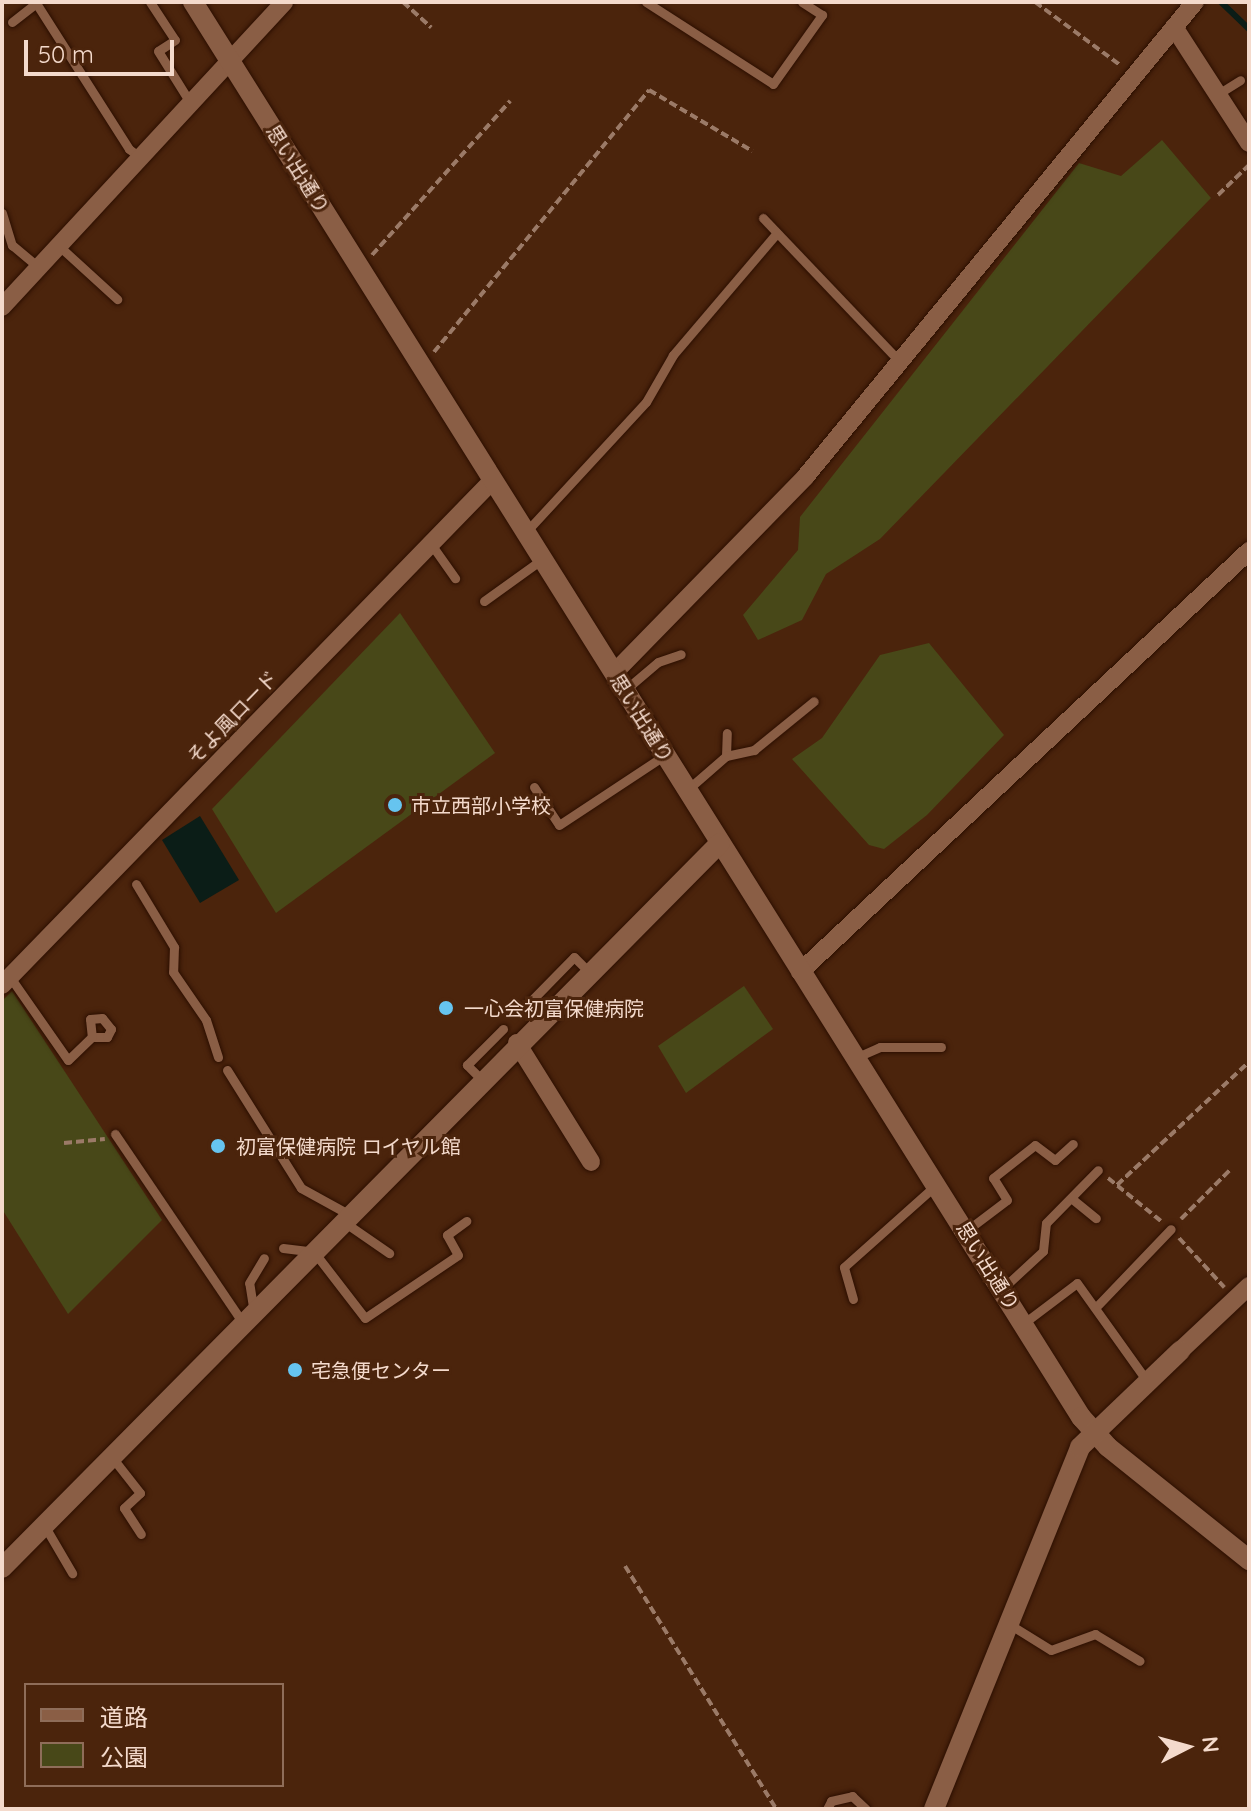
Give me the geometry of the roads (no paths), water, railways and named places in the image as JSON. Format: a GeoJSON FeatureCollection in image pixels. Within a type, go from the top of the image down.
{"type":"FeatureCollection","features":[{"type":"Feature","properties":{"kind":"street","name":"思い出通り"},"geometry":{"type":"LineString","coordinates":[[193,2],[800,972],[1095,1432],[1249,1560]]}},
{"type":"Feature","properties":{"kind":"street"},"geometry":{"type":"LineString","coordinates":[[2,307],[284,2]]}},
{"type":"Feature","properties":{"kind":"street"},"geometry":{"type":"LineString","coordinates":[[620,681],[806,476],[1195,2]]}},
{"type":"Feature","properties":{"kind":"street"},"geometry":{"type":"LineString","coordinates":[[1174,27],[1249,143]]}},
{"type":"Feature","properties":{"kind":"street","name":"そよ風ロード"},"geometry":{"type":"LineString","coordinates":[[6,981],[268,719],[493,480]]}},
{"type":"Feature","properties":{"kind":"street"},"geometry":{"type":"LineString","coordinates":[[800,972],[1249,551]]}},
{"type":"Feature","properties":{"kind":"street"},"geometry":{"type":"LineString","coordinates":[[2,1568],[481,1079],[510,1036],[588,971],[720,843]]}},
{"type":"Feature","properties":{"kind":"street"},"geometry":{"type":"LineString","coordinates":[[510,1036],[591,1162]]}},
{"type":"Feature","properties":{"kind":"street"},"geometry":{"type":"LineString","coordinates":[[934,1809],[1080,1447],[1249,1286]]}},
{"type":"Feature","properties":{"kind":"lane"},"geometry":{"type":"LineString","coordinates":[[150,2],[175,40],[158,51],[191,104]]}},
{"type":"Feature","properties":{"kind":"lane"},"geometry":{"type":"LineString","coordinates":[[646,2],[773,84],[822,15],[802,2]]}},
{"type":"Feature","properties":{"kind":"lane"},"geometry":{"type":"LineString","coordinates":[[12,22],[36,3],[129,149],[141,158]]}},
{"type":"Feature","properties":{"kind":"lane"},"geometry":{"type":"LineString","coordinates":[[1218,94],[1240,80]]}},
{"type":"Feature","properties":{"kind":"lane"},"geometry":{"type":"LineString","coordinates":[[2,213],[12,245],[39,268]]}},
{"type":"Feature","properties":{"kind":"lane"},"geometry":{"type":"LineString","coordinates":[[763,218],[900,362]]}},
{"type":"Feature","properties":{"kind":"lane"},"geometry":{"type":"LineString","coordinates":[[525,533],[646,402],[673,355],[777,233]]}},
{"type":"Feature","properties":{"kind":"lane"},"geometry":{"type":"LineString","coordinates":[[59,246],[117,299]]}},
{"type":"Feature","properties":{"kind":"lane"},"geometry":{"type":"LineString","coordinates":[[431,544],[455,578]]}},
{"type":"Feature","properties":{"kind":"lane"},"geometry":{"type":"LineString","coordinates":[[484,601],[541,560]]}},
{"type":"Feature","properties":{"kind":"lane"},"geometry":{"type":"LineString","coordinates":[[620,681],[681,654]]}},
{"type":"Feature","properties":{"kind":"lane"},"geometry":{"type":"LineString","coordinates":[[687,790],[726,756],[754,750],[814,701]]}},
{"type":"Feature","properties":{"kind":"lane"},"geometry":{"type":"LineString","coordinates":[[726,756],[727,733]]}},
{"type":"Feature","properties":{"kind":"lane"},"geometry":{"type":"LineString","coordinates":[[534,787],[559,825],[665,755]]}},
{"type":"Feature","properties":{"kind":"lane"},"geometry":{"type":"LineString","coordinates":[[136,884],[174,947],[173,972],[206,1020],[218,1057]]}},
{"type":"Feature","properties":{"kind":"lane"},"geometry":{"type":"LineString","coordinates":[[527,1005],[574,957],[588,971]]}},
{"type":"Feature","properties":{"kind":"lane"},"geometry":{"type":"LineString","coordinates":[[6,981],[68,1060],[92,1037]]}},
{"type":"Feature","properties":{"kind":"lane"},"geometry":{"type":"LineString","coordinates":[[855,1058],[880,1047],[941,1047]]}},
{"type":"Feature","properties":{"kind":"lane"},"geometry":{"type":"LineString","coordinates":[[227,1070],[301,1188],[347,1218],[389,1253]]}},
{"type":"Feature","properties":{"kind":"lane"},"geometry":{"type":"LineString","coordinates":[[115,1134],[248,1318]]}},
{"type":"Feature","properties":{"kind":"lane"},"geometry":{"type":"LineString","coordinates":[[966,1231],[1007,1200],[993,1178],[1035,1145],[1055,1160],[1073,1144]]}},
{"type":"Feature","properties":{"kind":"lane"},"geometry":{"type":"LineString","coordinates":[[1002,1289],[1043,1251],[1046,1223],[1098,1170]]}},
{"type":"Feature","properties":{"kind":"lane"},"geometry":{"type":"LineString","coordinates":[[853,1299],[844,1267],[936,1185]]}},
{"type":"Feature","properties":{"kind":"lane"},"geometry":{"type":"LineString","coordinates":[[1071,1198],[1096,1218]]}},
{"type":"Feature","properties":{"kind":"lane"},"geometry":{"type":"LineString","coordinates":[[283,1248],[314,1252],[365,1318],[458,1255],[447,1235],[466,1221]]}},
{"type":"Feature","properties":{"kind":"lane"},"geometry":{"type":"LineString","coordinates":[[1098,1305],[1171,1229]]}},
{"type":"Feature","properties":{"kind":"lane"},"geometry":{"type":"LineString","coordinates":[[248,1318],[249,1283],[264,1258]]}},
{"type":"Feature","properties":{"kind":"lane"},"geometry":{"type":"LineString","coordinates":[[1024,1323],[1077,1283],[1098,1305],[1147,1381]]}},
{"type":"Feature","properties":{"kind":"lane"},"geometry":{"type":"LineString","coordinates":[[111,1456],[140,1493],[124,1508],[141,1534]]}},
{"type":"Feature","properties":{"kind":"lane"},"geometry":{"type":"LineString","coordinates":[[44,1525],[72,1573]]}},
{"type":"Feature","properties":{"kind":"lane"},"geometry":{"type":"LineString","coordinates":[[1009,1624],[1051,1650],[1095,1634],[1140,1661]]}},
{"type":"Feature","properties":{"kind":"lane"},"geometry":{"type":"LineString","coordinates":[[827,1809],[831,1801],[852,1796],[866,1809]]}},
{"type":"Feature","properties":{"kind":"waterway"},"geometry":{"type":"LineString","coordinates":[[1221,2],[1249,29]]}},
{"type":"Feature","properties":{"kind":"place","name":"市立西部小学校"},"geometry":{"type":"Point","coordinates":[395,805]}},
{"type":"Feature","properties":{"kind":"place","name":"一心会初富保健病院"},"geometry":{"type":"Point","coordinates":[446,1008]}},
{"type":"Feature","properties":{"kind":"place","name":"初富保健病院 ロイヤル館"},"geometry":{"type":"Point","coordinates":[218,1146]}},
{"type":"Feature","properties":{"kind":"place","name":"宅急便センター"},"geometry":{"type":"Point","coordinates":[295,1370]}}]}
